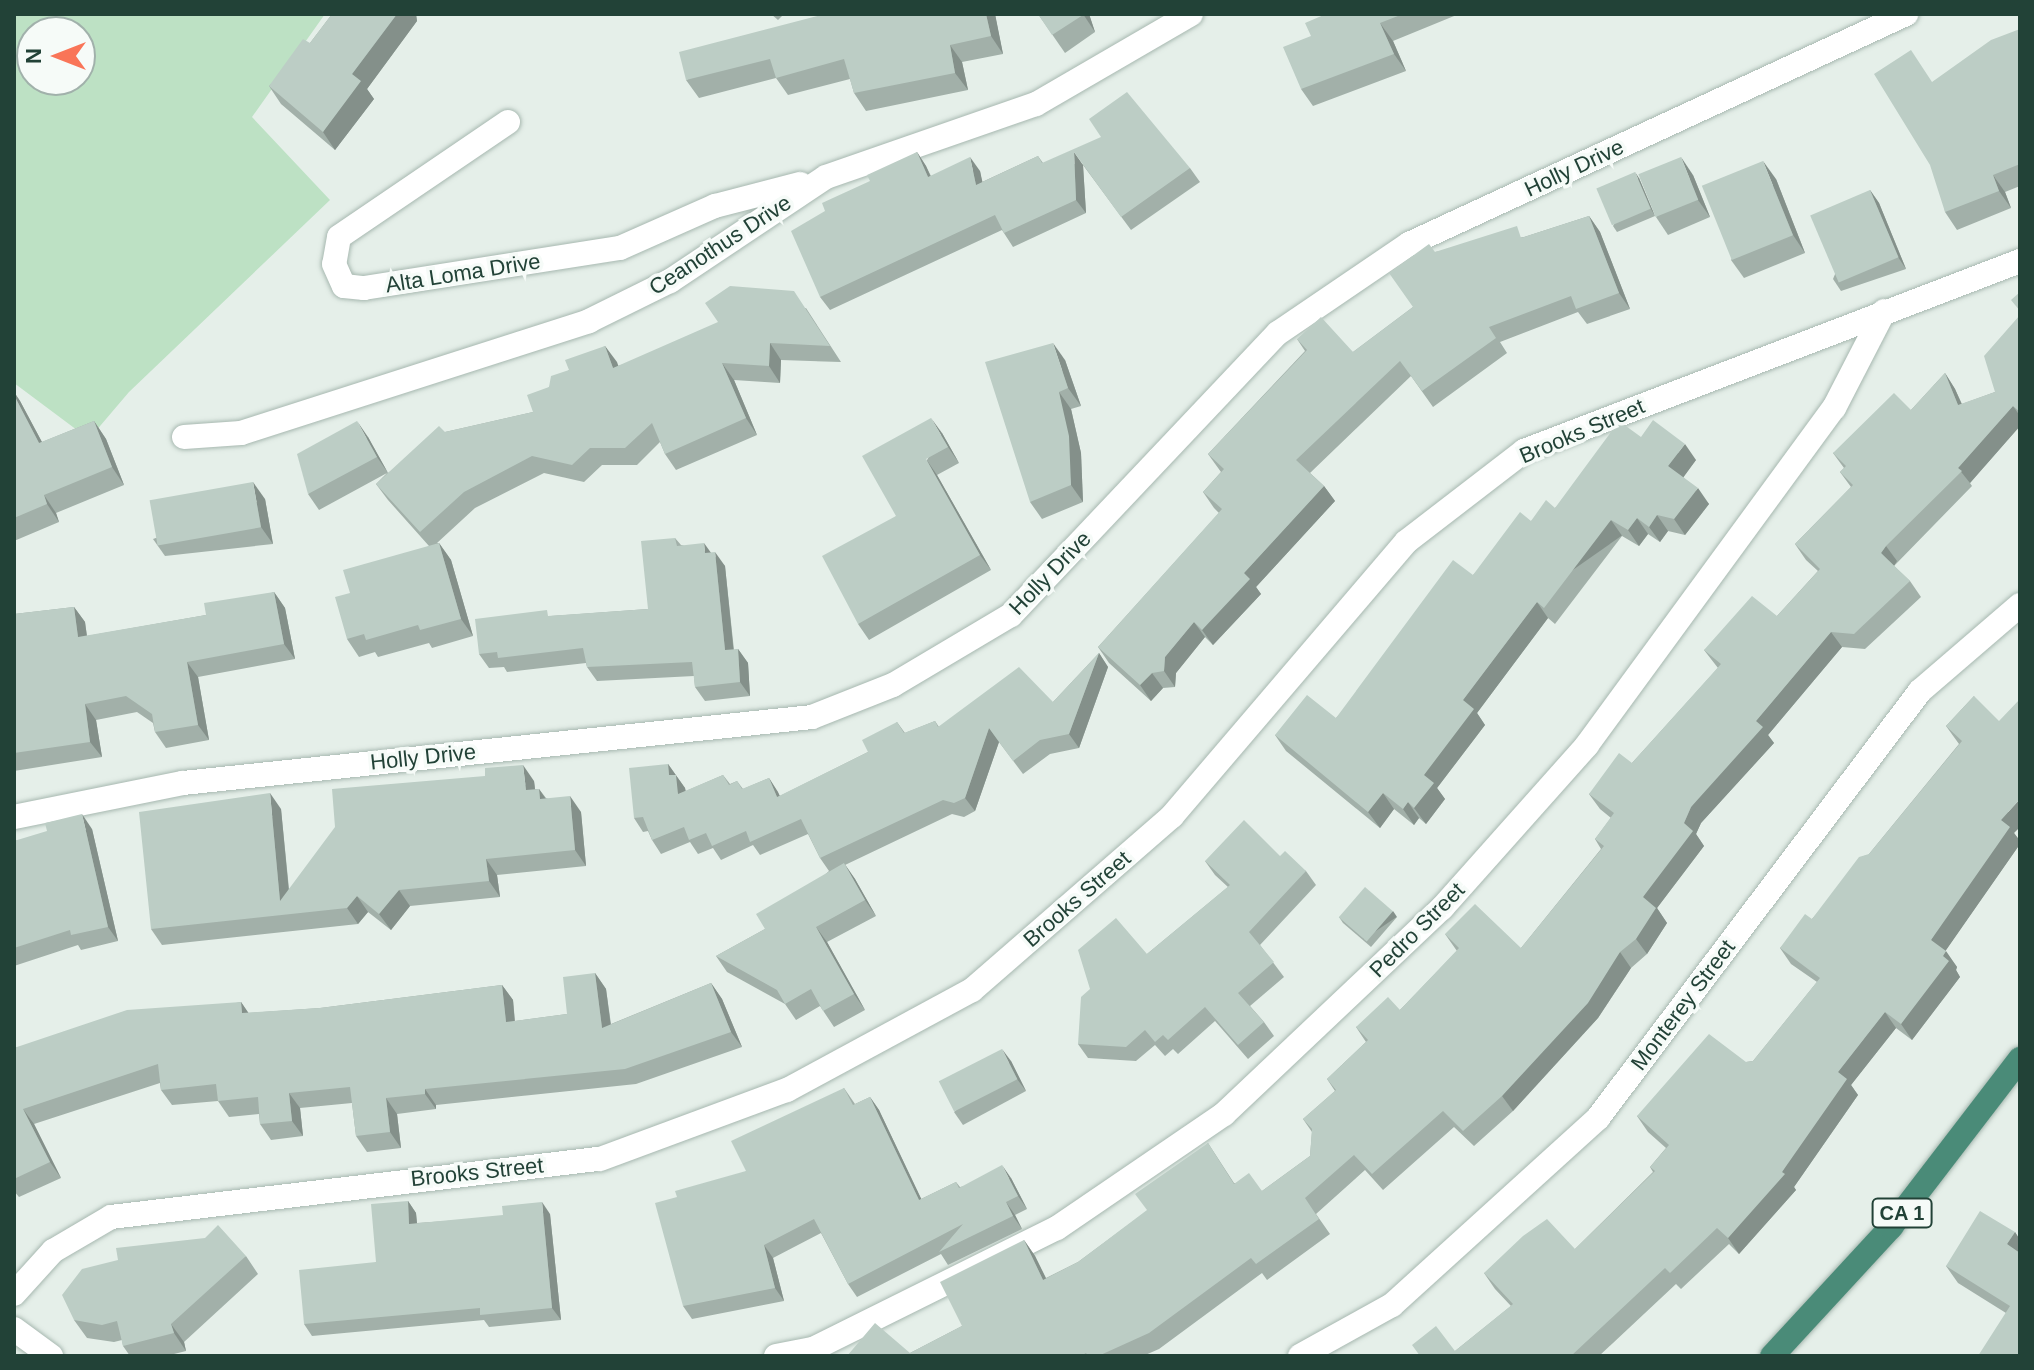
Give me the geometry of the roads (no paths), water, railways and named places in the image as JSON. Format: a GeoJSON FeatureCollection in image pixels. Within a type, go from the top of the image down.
{"type":"FeatureCollection","features":[{"type":"Feature","properties":{"kind":"highway","name":"CA 1"},"geometry":{"type":"LineString","coordinates":[[1772,1356],[1891,1227],[2020,1059]]}},
{"type":"Feature","properties":{"kind":"street","name":"Ceanothus Drive"},"geometry":{"type":"LineString","coordinates":[[184,437],[241,433],[589,321],[670,281],[826,177],[1036,104],[1191,14]]}},
{"type":"Feature","properties":{"kind":"street","name":"Holly Drive"},"geometry":{"type":"LineString","coordinates":[[14,817],[183,783],[812,717],[893,685],[1011,615],[1278,333],[1409,244],[1906,14]]}},
{"type":"Feature","properties":{"kind":"street","name":"Alta Loma Drive"},"geometry":{"type":"LineString","coordinates":[[508,122],[339,237],[334,264],[344,286],[364,288],[620,248],[715,206],[826,177]]}},
{"type":"Feature","properties":{"kind":"street","name":"Brooks Street"},"geometry":{"type":"LineString","coordinates":[[14,1294],[53,1251],[111,1217],[600,1159],[787,1090],[972,990],[1172,816],[1406,542],[1524,451],[2020,261]]}},
{"type":"Feature","properties":{"kind":"street","name":"Pedro Street"},"geometry":{"type":"LineString","coordinates":[[776,1356],[813,1349],[1057,1228],[1224,1114],[1397,951],[1442,908],[1587,745],[1834,408],[1884,311]]}},
{"type":"Feature","properties":{"kind":"street","name":"Monterey Street"},"geometry":{"type":"LineString","coordinates":[[1300,1356],[1392,1305],[1598,1118],[1920,691],[2020,605]]}},
{"type":"Feature","properties":{"kind":"street"},"geometry":{"type":"LineString","coordinates":[[14,1329],[51,1356]]}}]}
